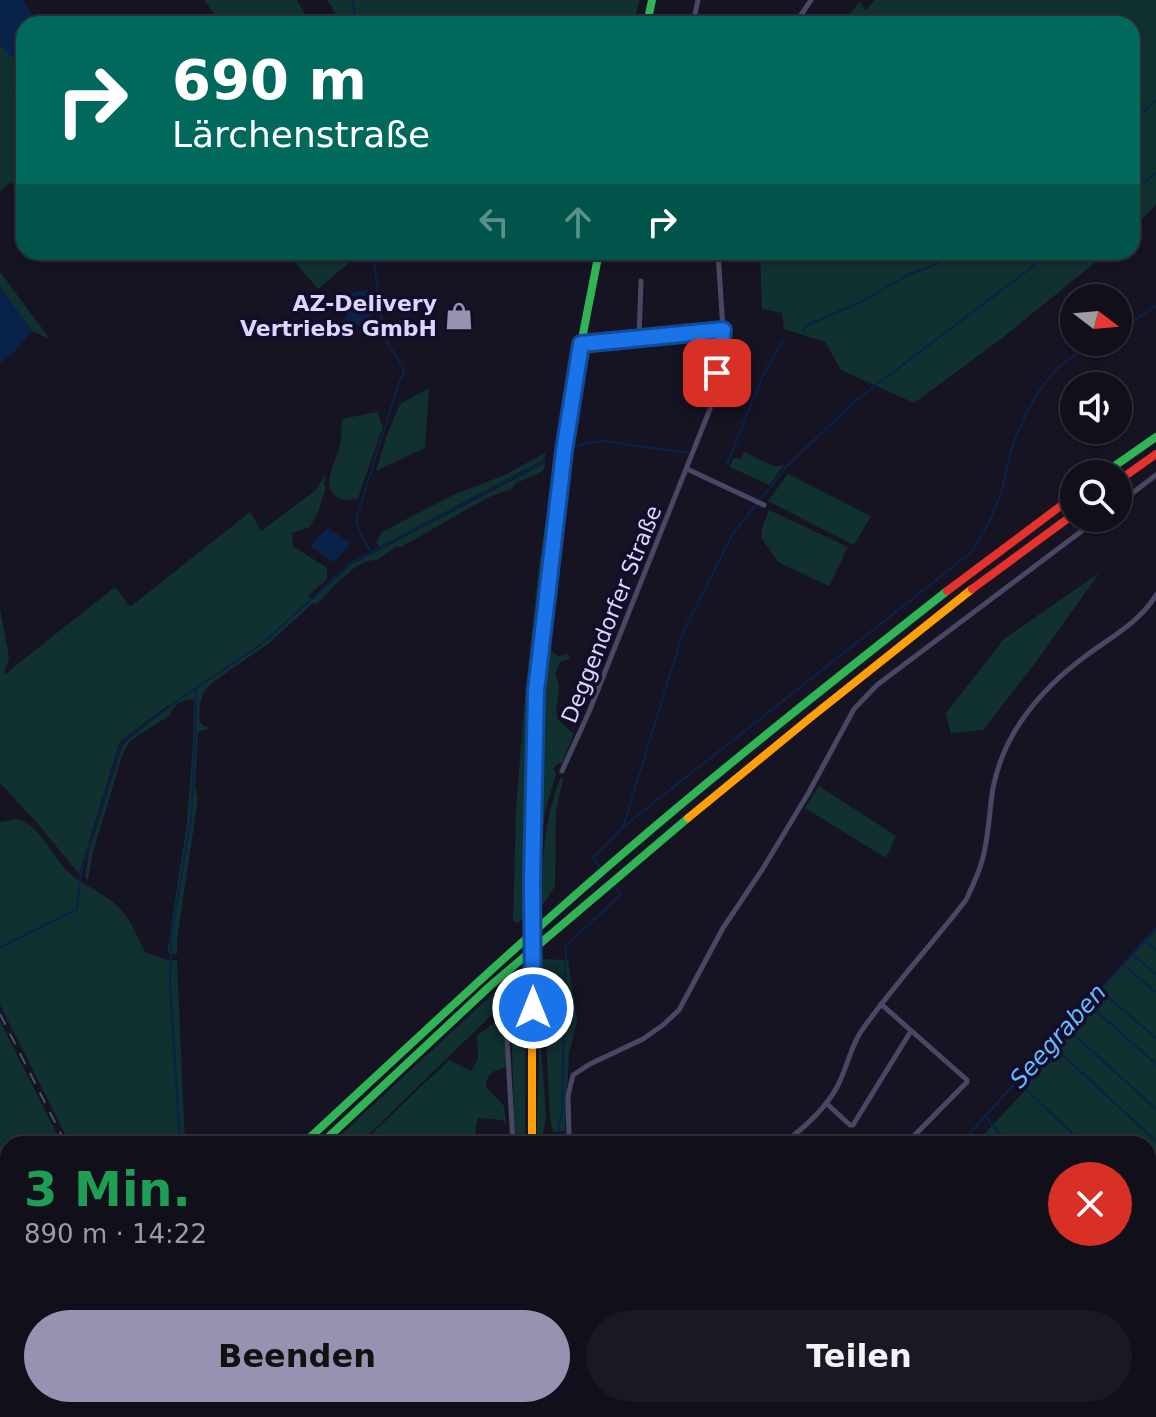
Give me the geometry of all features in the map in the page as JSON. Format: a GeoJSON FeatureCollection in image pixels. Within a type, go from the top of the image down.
{"type":"FeatureCollection","features":[{"type":"Feature","properties":{"kind":"main road"},"geometry":{"type":"LineString","coordinates":[[532,1136],[536,691],[564,451],[597,260]]}},
{"type":"Feature","properties":{"kind":"main road"},"geometry":{"type":"LineString","coordinates":[[1123,460],[1156,437]]}},
{"type":"Feature","properties":{"kind":"main road"},"geometry":{"type":"LineString","coordinates":[[1132,471],[1156,454]]}},
{"type":"Feature","properties":{"kind":"main road"},"geometry":{"type":"LineString","coordinates":[[311,1136],[432,1022],[608,867],[798,708],[960,580],[1060,506]]}},
{"type":"Feature","properties":{"kind":"main road"},"geometry":{"type":"LineString","coordinates":[[330,1136],[492,984],[606,887],[810,718],[970,591],[1060,524]]}},
{"type":"Feature","properties":{"kind":"street","name":"Deggendorfer Straße"},"geometry":{"type":"LineString","coordinates":[[562,771],[589,712],[710,409],[723,330],[719,260]]}},
{"type":"Feature","properties":{"kind":"street"},"geometry":{"type":"LineString","coordinates":[[639,339],[641,281]]}},
{"type":"Feature","properties":{"kind":"street"},"geometry":{"type":"LineString","coordinates":[[581,344],[723,330]]}},
{"type":"Feature","properties":{"kind":"street"},"geometry":{"type":"LineString","coordinates":[[687,469],[760,503]]}},
{"type":"Feature","properties":{"kind":"street"},"geometry":{"type":"LineString","coordinates":[[1132,493],[1156,475]]}},
{"type":"Feature","properties":{"kind":"street"},"geometry":{"type":"LineString","coordinates":[[563,1136],[573,1075],[643,1039],[679,1010],[723,928],[809,792],[854,709],[877,685],[1080,532]]}},
{"type":"Feature","properties":{"kind":"street"},"geometry":{"type":"LineString","coordinates":[[794,1136],[838,1086],[859,1035],[881,1004],[966,900],[983,858],[999,765],[1021,721],[1061,675],[1121,631],[1156,595]]}},
{"type":"Feature","properties":{"kind":"street"},"geometry":{"type":"LineString","coordinates":[[505,1003],[513,1136]]}},
{"type":"Feature","properties":{"kind":"street"},"geometry":{"type":"LineString","coordinates":[[881,1004],[967,1082],[914,1136]]}},
{"type":"Feature","properties":{"kind":"street"},"geometry":{"type":"LineString","coordinates":[[826,1103],[853,1125],[911,1031]]}},
{"type":"Feature","properties":{"kind":"green space"},"geometry":{"type":"Polygon","coordinates":[[[204,0],[297,0],[306,16],[216,16],[204,0]]]}},
{"type":"Feature","properties":{"kind":"green space"},"geometry":{"type":"Polygon","coordinates":[[[327,0],[639,0],[636,16],[337,16],[327,0]]]}},
{"type":"Feature","properties":{"kind":"green space"},"geometry":{"type":"Polygon","coordinates":[[[875,0],[1156,0],[1156,205],[1140,221],[1140,16],[849,16],[859,2],[866,10],[875,0]]]}},
{"type":"Feature","properties":{"kind":"green space"},"geometry":{"type":"Polygon","coordinates":[[[0,45],[16,60],[16,88],[13,92],[16,96],[16,189],[11,182],[0,191],[0,45]]]}},
{"type":"Feature","properties":{"kind":"green space"},"geometry":{"type":"Polygon","coordinates":[[[293,260],[356,260],[351,261],[318,289],[293,260]]]}},
{"type":"Feature","properties":{"kind":"green space"},"geometry":{"type":"Polygon","coordinates":[[[760,260],[1098,260],[1069,284],[1060,284],[1060,291],[914,403],[841,370],[825,342],[784,329],[782,313],[762,309],[760,260]]]}},
{"type":"Feature","properties":{"kind":"green space"},"geometry":{"type":"Polygon","coordinates":[[[0,272],[50,339],[32,331],[0,287],[0,272]]]}},
{"type":"Feature","properties":{"kind":"green space"},"geometry":{"type":"Polygon","coordinates":[[[429,388],[425,448],[376,471],[400,404],[429,388]]]}},
{"type":"Feature","properties":{"kind":"green space"},"geometry":{"type":"Polygon","coordinates":[[[377,412],[383,427],[358,498],[339,498],[333,494],[329,481],[340,445],[342,419],[377,412]]]}},
{"type":"Feature","properties":{"kind":"green space"},"geometry":{"type":"Polygon","coordinates":[[[744,452],[776,467],[784,465],[769,485],[730,467],[733,458],[741,459],[744,452]]]}},
{"type":"Feature","properties":{"kind":"green space"},"geometry":{"type":"Polygon","coordinates":[[[545,453],[545,459],[379,547],[376,542],[382,532],[545,453]]]}},
{"type":"Feature","properties":{"kind":"green space"},"geometry":{"type":"Polygon","coordinates":[[[557,460],[535,662],[525,917],[517,923],[513,921],[516,809],[526,684],[539,566],[557,460]]]}},
{"type":"Feature","properties":{"kind":"green space"},"geometry":{"type":"Polygon","coordinates":[[[545,463],[538,474],[516,483],[511,489],[489,497],[377,560],[360,564],[268,644],[204,691],[199,721],[210,728],[198,732],[195,786],[198,799],[177,954],[167,953],[187,823],[194,700],[179,703],[170,715],[130,741],[123,753],[93,852],[88,880],[85,877],[89,852],[122,747],[171,706],[120,741],[79,874],[0,783],[0,609],[9,657],[4,675],[115,587],[130,607],[250,512],[261,531],[316,490],[326,473],[326,488],[310,527],[292,533],[293,546],[327,568],[327,579],[308,596],[312,600],[351,565],[545,463]]]}},
{"type":"Feature","properties":{"kind":"green space"},"geometry":{"type":"Polygon","coordinates":[[[788,474],[871,516],[854,545],[768,501],[788,474]]]}},
{"type":"Feature","properties":{"kind":"green space"},"geometry":{"type":"Polygon","coordinates":[[[769,510],[848,547],[829,586],[778,562],[761,537],[769,510]]]}},
{"type":"Feature","properties":{"kind":"green space"},"geometry":{"type":"Polygon","coordinates":[[[1099,573],[983,730],[951,733],[946,713],[1004,639],[1099,573]]]}},
{"type":"Feature","properties":{"kind":"green space"},"geometry":{"type":"Polygon","coordinates":[[[549,649],[558,656],[568,654],[570,659],[560,662],[555,674],[559,691],[559,718],[573,736],[562,763],[553,769],[556,774],[545,811],[538,866],[540,753],[549,649]]]}},
{"type":"Feature","properties":{"kind":"green space"},"geometry":{"type":"Polygon","coordinates":[[[561,777],[556,812],[555,886],[542,903],[545,839],[561,777]]]}},
{"type":"Feature","properties":{"kind":"green space"},"geometry":{"type":"Polygon","coordinates":[[[819,786],[896,836],[886,858],[805,808],[819,786]]]}},
{"type":"Feature","properties":{"kind":"green space"},"geometry":{"type":"Polygon","coordinates":[[[16,819],[32,827],[68,872],[120,909],[145,952],[167,960],[177,960],[185,1136],[66,1136],[0,1005],[0,822],[16,819]]]}},
{"type":"Feature","properties":{"kind":"green space"},"geometry":{"type":"Polygon","coordinates":[[[1156,930],[1156,1136],[982,1136],[1028,1087],[1018,1076],[1156,930]]]}},
{"type":"Feature","properties":{"kind":"green space"},"geometry":{"type":"Polygon","coordinates":[[[542,959],[568,960],[577,1021],[569,1053],[565,1131],[553,1132],[550,1118],[542,959]]]}},
{"type":"Feature","properties":{"kind":"green space"},"geometry":{"type":"Polygon","coordinates":[[[526,963],[525,1136],[515,1136],[511,1020],[503,1004],[367,1136],[340,1136],[526,963]]]}},
{"type":"Feature","properties":{"kind":"green space"},"geometry":{"type":"Polygon","coordinates":[[[538,1012],[546,1119],[542,1136],[536,1136],[538,1012]]]}},
{"type":"Feature","properties":{"kind":"green space"},"geometry":{"type":"Polygon","coordinates":[[[0,1021],[58,1136],[0,1136],[0,1021]]]}},
{"type":"Feature","properties":{"kind":"green space"},"geometry":{"type":"Polygon","coordinates":[[[496,1021],[504,1024],[506,1067],[489,1075],[486,1087],[504,1106],[506,1125],[503,1120],[478,1118],[475,1136],[369,1136],[449,1060],[471,1071],[478,1059],[477,1036],[496,1021]]]}},
{"type":"Feature","properties":{"kind":"water"},"geometry":{"type":"Polygon","coordinates":[[[0,0],[23,0],[34,16],[16,16],[16,60],[0,45],[0,0]]]}},
{"type":"Feature","properties":{"kind":"water"},"geometry":{"type":"Polygon","coordinates":[[[0,287],[32,331],[0,363],[0,287]]]}},
{"type":"Feature","properties":{"kind":"water"},"geometry":{"type":"Polygon","coordinates":[[[368,289],[373,309],[371,324],[363,327],[349,324],[345,319],[345,295],[368,289]]]}},
{"type":"Feature","properties":{"kind":"water"},"geometry":{"type":"Polygon","coordinates":[[[328,528],[351,543],[334,562],[312,548],[315,540],[328,528]]]}},
{"type":"Feature","properties":{"kind":"waterway"},"geometry":{"type":"LineString","coordinates":[[352,0],[355,16]]}},
{"type":"Feature","properties":{"kind":"waterway"},"geometry":{"type":"LineString","coordinates":[[1140,115],[1156,100]]}},
{"type":"Feature","properties":{"kind":"waterway"},"geometry":{"type":"LineString","coordinates":[[1140,186],[1156,173]]}},
{"type":"Feature","properties":{"kind":"waterway"},"geometry":{"type":"LineString","coordinates":[[371,552],[356,519],[404,374],[403,367],[383,336],[374,260]]}},
{"type":"Feature","properties":{"kind":"waterway"},"geometry":{"type":"LineString","coordinates":[[803,330],[942,260]]}},
{"type":"Feature","properties":{"kind":"waterway"},"geometry":{"type":"LineString","coordinates":[[602,869],[593,858],[623,827],[683,632],[732,535],[786,467],[855,401],[1041,260]]}},
{"type":"Feature","properties":{"kind":"waterway"},"geometry":{"type":"LineString","coordinates":[[1132,322],[1156,306]]}},
{"type":"Feature","properties":{"kind":"waterway"},"geometry":{"type":"LineString","coordinates":[[727,464],[762,378],[782,341]]}},
{"type":"Feature","properties":{"kind":"waterway"},"geometry":{"type":"LineString","coordinates":[[623,827],[973,551],[996,506],[1010,454],[1024,418],[1054,372],[1074,356]]}},
{"type":"Feature","properties":{"kind":"waterway"},"geometry":{"type":"LineString","coordinates":[[571,448],[603,441],[688,453]]}},
{"type":"Feature","properties":{"kind":"waterway"},"geometry":{"type":"LineString","coordinates":[[0,947],[77,909],[81,873],[122,741],[263,643],[351,563],[545,461]]}},
{"type":"Feature","properties":{"kind":"waterway"},"geometry":{"type":"LineString","coordinates":[[180,1136],[170,984],[171,938],[191,819],[196,688]]}},
{"type":"Feature","properties":{"kind":"waterway"},"geometry":{"type":"LineString","coordinates":[[560,1136],[566,946],[621,894],[613,883]]}},
{"type":"Feature","properties":{"kind":"waterway","name":"Seegraben"},"geometry":{"type":"LineString","coordinates":[[967,1136],[1156,928]]}},
{"type":"Feature","properties":{"kind":"waterway"},"geometry":{"type":"LineString","coordinates":[[1145,940],[1156,950]]}},
{"type":"Feature","properties":{"kind":"waterway"},"geometry":{"type":"LineString","coordinates":[[1132,954],[1156,974]]}},
{"type":"Feature","properties":{"kind":"waterway"},"geometry":{"type":"LineString","coordinates":[[1123,965],[1156,992]]}},
{"type":"Feature","properties":{"kind":"waterway"},"geometry":{"type":"LineString","coordinates":[[1100,990],[1156,1038]]}},
{"type":"Feature","properties":{"kind":"waterway"},"geometry":{"type":"LineString","coordinates":[[1088,1004],[1156,1064]]}},
{"type":"Feature","properties":{"kind":"waterway"},"geometry":{"type":"LineString","coordinates":[[1068,1029],[1156,1109]]}},
{"type":"Feature","properties":{"kind":"waterway"},"geometry":{"type":"LineString","coordinates":[[1051,1044],[1151,1136]]}},
{"type":"Feature","properties":{"kind":"waterway"},"geometry":{"type":"LineString","coordinates":[[1018,1082],[1075,1136]]}},
{"type":"Feature","properties":{"kind":"waterway"},"geometry":{"type":"LineString","coordinates":[[986,1117],[1001,1136]]}},
{"type":"Feature","properties":{"kind":"railway"},"geometry":{"type":"LineString","coordinates":[[0,1014],[62,1136]]}},
{"type":"Feature","properties":{"kind":"traffic: fast"},"geometry":{"type":"LineString","coordinates":[[649,16],[652,0]]}},
{"type":"Feature","properties":{"kind":"traffic: fast"},"geometry":{"type":"LineString","coordinates":[[536,695],[564,451],[597,260]]}},
{"type":"Feature","properties":{"kind":"traffic: fast"},"geometry":{"type":"LineString","coordinates":[[1123,460],[1156,437]]}},
{"type":"Feature","properties":{"kind":"traffic: fast"},"geometry":{"type":"LineString","coordinates":[[312,1136],[626,851],[947,591]]}},
{"type":"Feature","properties":{"kind":"traffic: fast"},"geometry":{"type":"LineString","coordinates":[[330,1136],[490,986],[688,818]]}},
{"type":"Feature","properties":{"kind":"traffic: slow"},"geometry":{"type":"LineString","coordinates":[[688,818],[972,589]]}},
{"type":"Feature","properties":{"kind":"traffic: slow"},"geometry":{"type":"LineString","coordinates":[[532,1136],[536,695]]}},
{"type":"Feature","properties":{"kind":"traffic: jam"},"geometry":{"type":"LineString","coordinates":[[1132,471],[1156,454]]}},
{"type":"Feature","properties":{"kind":"traffic: jam"},"geometry":{"type":"LineString","coordinates":[[947,591],[1060,506]]}},
{"type":"Feature","properties":{"kind":"traffic: jam"},"geometry":{"type":"LineString","coordinates":[[972,589],[1060,524]]}},
{"type":"Feature","properties":{"kind":"place","name":"AZ-Delivery Vertriebs GmbH"},"geometry":{"type":"Point","coordinates":[459,316]}},
{"type":"Feature","properties":{"kind":"route"},"geometry":{"type":"LineString","coordinates":[[533,1008],[536,691],[564,451],[581,344],[723,330],[717,373]]}}]}
